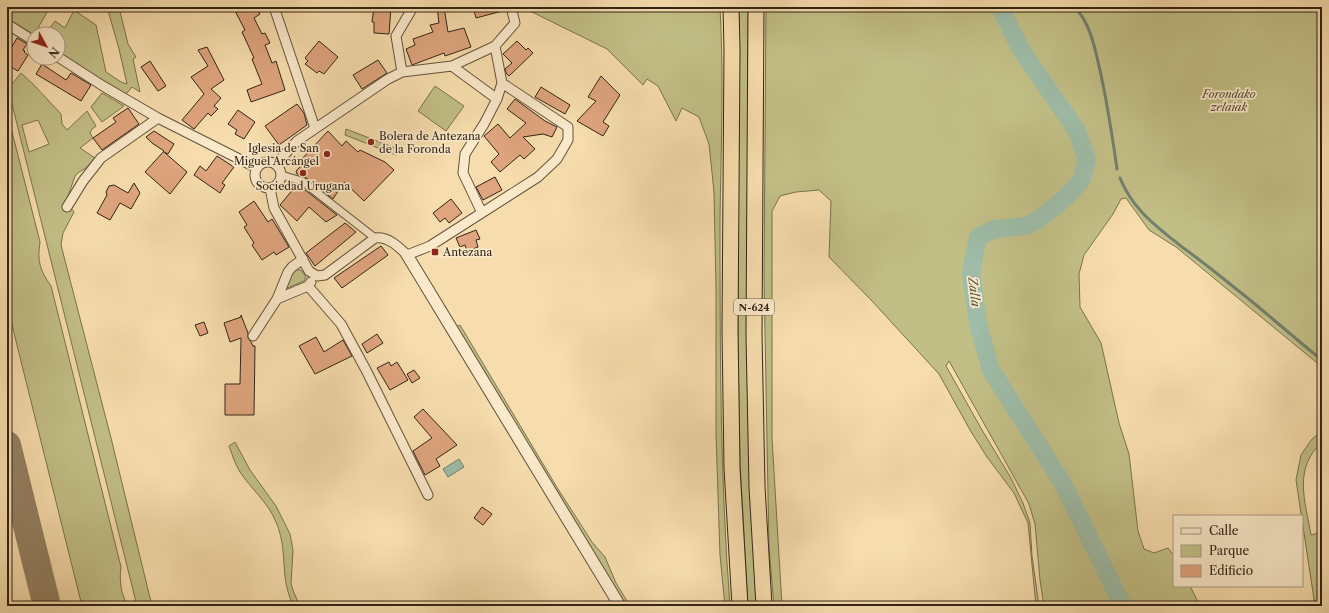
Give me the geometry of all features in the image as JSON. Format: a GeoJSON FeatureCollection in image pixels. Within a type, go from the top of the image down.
{"type":"FeatureCollection","features":[{"type":"Feature","properties":{"kind":"highway","name":"N-624"},"geometry":{"type":"LineString","coordinates":[[731,7],[730,344],[732,468],[740,606]]}},
{"type":"Feature","properties":{"kind":"highway","name":"N-624"},"geometry":{"type":"LineString","coordinates":[[756,7],[754,335],[757,487],[764,606]]}},
{"type":"Feature","properties":{"kind":"street"},"geometry":{"type":"LineString","coordinates":[[274,7],[316,128]]}},
{"type":"Feature","properties":{"kind":"street"},"geometry":{"type":"LineString","coordinates":[[402,72],[396,36],[413,7]]}},
{"type":"Feature","properties":{"kind":"street"},"geometry":{"type":"LineString","coordinates":[[276,164],[297,141],[388,79],[402,72],[452,66],[495,46],[515,23],[511,7]]}},
{"type":"Feature","properties":{"kind":"street"},"geometry":{"type":"LineString","coordinates":[[7,24],[26,36]]}},
{"type":"Feature","properties":{"kind":"street"},"geometry":{"type":"LineString","coordinates":[[482,213],[463,173],[465,154],[484,124],[497,99],[502,83],[495,46]]}},
{"type":"Feature","properties":{"kind":"street"},"geometry":{"type":"LineString","coordinates":[[66,62],[158,118],[257,168]]}},
{"type":"Feature","properties":{"kind":"street"},"geometry":{"type":"LineString","coordinates":[[452,66],[497,99]]}},
{"type":"Feature","properties":{"kind":"street"},"geometry":{"type":"LineString","coordinates":[[407,255],[430,246],[538,177],[557,159],[568,140],[568,127],[502,83]]}},
{"type":"Feature","properties":{"kind":"street"},"geometry":{"type":"LineString","coordinates":[[67,207],[83,181],[101,158],[158,118]]}},
{"type":"Feature","properties":{"kind":"street"},"geometry":{"type":"LineString","coordinates":[[266,162],[276,164],[280,169],[280,181],[275,186],[270,188],[263,187],[257,182],[255,175],[257,168],[260,164],[266,162]]}},
{"type":"Feature","properties":{"kind":"street"},"geometry":{"type":"LineString","coordinates":[[281,175],[302,181],[375,238]]}},
{"type":"Feature","properties":{"kind":"street"},"geometry":{"type":"LineString","coordinates":[[270,188],[274,208],[309,271],[317,276],[325,275],[375,238],[380,237],[398,246],[407,255],[620,606]]}},
{"type":"Feature","properties":{"kind":"street"},"geometry":{"type":"LineString","coordinates":[[253,336],[277,299],[288,272],[303,259]]}},
{"type":"Feature","properties":{"kind":"street"},"geometry":{"type":"LineString","coordinates":[[277,299],[308,286],[317,276]]}},
{"type":"Feature","properties":{"kind":"street"},"geometry":{"type":"LineString","coordinates":[[308,286],[341,324],[366,370],[428,495]]}},
{"type":"Feature","properties":{"kind":"green space"},"geometry":{"type":"Polygon","coordinates":[[[7,7],[50,7],[39,26],[26,26],[26,31],[7,18],[7,7]]]}},
{"type":"Feature","properties":{"kind":"green space"},"geometry":{"type":"Polygon","coordinates":[[[107,7],[119,7],[128,44],[136,57],[133,59],[140,92],[132,87],[127,93],[124,94],[66,57],[66,26],[74,10],[96,25],[106,72],[121,82],[127,84],[107,7]]]}},
{"type":"Feature","properties":{"kind":"green space"},"geometry":{"type":"Polygon","coordinates":[[[522,7],[720,7],[722,87],[720,219],[721,412],[724,509],[730,606],[725,606],[720,555],[716,434],[716,288],[714,192],[709,144],[699,117],[682,108],[676,121],[658,86],[647,79],[643,85],[607,49],[522,7]]]}},
{"type":"Feature","properties":{"kind":"green space"},"geometry":{"type":"Polygon","coordinates":[[[739,7],[748,7],[747,346],[749,461],[757,606],[748,606],[740,462],[738,346],[739,7]]]}},
{"type":"Feature","properties":{"kind":"green space","name":"Forondako zelaiak"},"geometry":{"type":"Polygon","coordinates":[[[766,7],[1322,7],[1322,367],[1176,247],[1149,230],[1126,198],[1121,199],[1113,214],[1084,255],[1079,274],[1080,307],[1101,343],[1119,423],[1129,454],[1138,531],[1144,549],[1154,553],[1168,548],[1173,555],[1173,587],[1190,587],[1200,606],[1044,606],[1035,524],[1029,504],[949,361],[946,366],[1011,478],[1023,503],[1030,523],[1032,556],[1039,606],[1036,606],[1028,523],[1014,493],[987,457],[939,374],[829,257],[831,201],[819,190],[796,192],[780,196],[772,211],[772,438],[782,606],[774,606],[769,548],[764,277],[766,7]]]}},
{"type":"Feature","properties":{"kind":"green space"},"geometry":{"type":"Polygon","coordinates":[[[55,21],[62,26],[51,26],[55,21]]]}},
{"type":"Feature","properties":{"kind":"green space"},"geometry":{"type":"Polygon","coordinates":[[[21,73],[61,114],[62,124],[67,130],[87,111],[96,126],[90,133],[93,138],[80,148],[95,158],[86,168],[75,176],[66,202],[74,212],[63,233],[61,245],[111,438],[152,606],[137,606],[12,104],[7,91],[7,76],[12,84],[21,73]],[[38,120],[22,125],[29,152],[49,144],[38,120]]]}},
{"type":"Feature","properties":{"kind":"green space"},"geometry":{"type":"Polygon","coordinates":[[[435,86],[464,106],[446,131],[418,111],[435,86]]]}},
{"type":"Feature","properties":{"kind":"green space"},"geometry":{"type":"Polygon","coordinates":[[[102,93],[124,106],[102,122],[91,107],[102,93]]]}},
{"type":"Feature","properties":{"kind":"green space"},"geometry":{"type":"Polygon","coordinates":[[[7,112],[40,242],[40,266],[51,286],[121,567],[120,582],[122,592],[128,606],[82,606],[7,305],[7,112]]]}},
{"type":"Feature","properties":{"kind":"green space","name":"Bolera de Antezana de la Foronda"},"geometry":{"type":"Polygon","coordinates":[[[346,129],[398,149],[396,155],[345,135],[346,129]]]}},
{"type":"Feature","properties":{"kind":"green space"},"geometry":{"type":"Polygon","coordinates":[[[301,270],[306,277],[304,281],[285,289],[292,272],[301,270]]]}},
{"type":"Feature","properties":{"kind":"green space"},"geometry":{"type":"Polygon","coordinates":[[[460,325],[558,489],[592,542],[605,557],[616,583],[630,606],[624,606],[456,327],[460,325]]]}},
{"type":"Feature","properties":{"kind":"green space"},"geometry":{"type":"Polygon","coordinates":[[[1322,431],[1322,442],[1313,452],[1307,463],[1303,486],[1311,535],[1322,532],[1322,606],[1315,606],[1303,526],[1303,515],[1301,515],[1296,480],[1301,455],[1312,439],[1322,431]]]}},
{"type":"Feature","properties":{"kind":"green space"},"geometry":{"type":"Polygon","coordinates":[[[235,442],[250,470],[276,506],[290,534],[293,550],[291,584],[300,606],[293,606],[285,580],[282,542],[279,529],[269,508],[238,469],[229,446],[235,442]]]}},
{"type":"Feature","properties":{"kind":"shaded area"},"geometry":{"type":"Polygon","coordinates":[[[459,459],[464,467],[448,477],[443,469],[459,459]]]}},
{"type":"Feature","properties":{"kind":"building"},"geometry":{"type":"Polygon","coordinates":[[[233,7],[256,7],[260,14],[254,18],[262,34],[265,33],[270,43],[265,45],[272,63],[276,61],[285,90],[251,102],[247,90],[262,84],[252,59],[254,58],[242,32],[245,30],[233,7]]]}},
{"type":"Feature","properties":{"kind":"building"},"geometry":{"type":"Polygon","coordinates":[[[374,7],[391,7],[389,34],[374,33],[374,22],[372,22],[374,7]]]}},
{"type":"Feature","properties":{"kind":"building"},"geometry":{"type":"Polygon","coordinates":[[[437,7],[444,7],[448,32],[464,28],[471,47],[445,56],[444,53],[412,65],[406,49],[415,45],[413,39],[433,32],[430,25],[439,23],[437,7]]]}},
{"type":"Feature","properties":{"kind":"building"},"geometry":{"type":"Polygon","coordinates":[[[473,7],[505,7],[506,10],[476,18],[473,7]]]}},
{"type":"Feature","properties":{"kind":"building"},"geometry":{"type":"Polygon","coordinates":[[[17,38],[26,43],[23,50],[26,54],[26,58],[18,71],[7,65],[7,55],[17,38]]]}},
{"type":"Feature","properties":{"kind":"building"},"geometry":{"type":"Polygon","coordinates":[[[319,41],[338,57],[324,74],[319,71],[317,73],[305,64],[308,61],[305,58],[319,41]]]}},
{"type":"Feature","properties":{"kind":"building"},"geometry":{"type":"Polygon","coordinates":[[[517,41],[526,50],[528,48],[533,53],[509,76],[505,69],[512,63],[503,54],[517,41]]]}},
{"type":"Feature","properties":{"kind":"building"},"geometry":{"type":"Polygon","coordinates":[[[207,47],[224,80],[211,89],[221,98],[214,106],[218,109],[211,116],[208,113],[194,129],[182,120],[204,94],[191,77],[208,66],[198,50],[207,47]]]}},
{"type":"Feature","properties":{"kind":"building"},"geometry":{"type":"Polygon","coordinates":[[[378,60],[387,73],[362,89],[353,75],[378,60]]]}},
{"type":"Feature","properties":{"kind":"building"},"geometry":{"type":"Polygon","coordinates":[[[150,61],[166,86],[158,91],[141,67],[150,61]]]}},
{"type":"Feature","properties":{"kind":"building"},"geometry":{"type":"Polygon","coordinates":[[[41,66],[45,66],[66,80],[71,73],[91,85],[81,101],[36,74],[41,66]]]}},
{"type":"Feature","properties":{"kind":"building"},"geometry":{"type":"Polygon","coordinates":[[[601,76],[620,95],[603,122],[609,126],[603,136],[577,121],[596,101],[588,97],[601,76]]]}},
{"type":"Feature","properties":{"kind":"building"},"geometry":{"type":"Polygon","coordinates":[[[541,87],[570,105],[565,114],[535,97],[541,87]]]}},
{"type":"Feature","properties":{"kind":"building"},"geometry":{"type":"Polygon","coordinates":[[[515,99],[545,121],[557,127],[552,137],[543,134],[523,137],[535,149],[524,159],[520,155],[500,172],[491,162],[499,154],[484,136],[498,124],[510,138],[526,123],[507,109],[515,99]]]}},
{"type":"Feature","properties":{"kind":"building"},"geometry":{"type":"Polygon","coordinates":[[[297,104],[304,113],[307,125],[279,145],[265,126],[297,104]]]}},
{"type":"Feature","properties":{"kind":"building"},"geometry":{"type":"Polygon","coordinates":[[[128,108],[139,124],[102,150],[93,138],[116,122],[113,118],[128,108]]]}},
{"type":"Feature","properties":{"kind":"building"},"geometry":{"type":"Polygon","coordinates":[[[238,110],[255,122],[244,139],[235,134],[237,130],[228,124],[238,110]]]}},
{"type":"Feature","properties":{"kind":"building"},"geometry":{"type":"Polygon","coordinates":[[[154,131],[174,144],[168,154],[164,152],[187,172],[170,194],[145,172],[164,151],[146,137],[154,131]]]}},
{"type":"Feature","properties":{"kind":"building"},"geometry":{"type":"Polygon","coordinates":[[[328,131],[342,146],[346,141],[358,152],[360,150],[385,162],[394,170],[364,201],[344,182],[333,199],[305,177],[297,174],[296,171],[303,164],[300,161],[328,131]]]}},
{"type":"Feature","properties":{"kind":"building"},"geometry":{"type":"Polygon","coordinates":[[[217,156],[234,167],[222,183],[225,185],[220,193],[194,175],[200,166],[206,171],[217,156]]]}},
{"type":"Feature","properties":{"kind":"building"},"geometry":{"type":"Polygon","coordinates":[[[495,177],[502,190],[483,200],[476,187],[495,177]]]}},
{"type":"Feature","properties":{"kind":"building"},"geometry":{"type":"Polygon","coordinates":[[[134,183],[140,193],[131,209],[120,203],[110,220],[97,213],[107,195],[106,192],[109,186],[114,185],[128,193],[134,183]]]}},
{"type":"Feature","properties":{"kind":"building"},"geometry":{"type":"Polygon","coordinates":[[[296,184],[337,215],[326,222],[309,207],[297,221],[280,205],[296,184]]]}},
{"type":"Feature","properties":{"kind":"building"},"geometry":{"type":"Polygon","coordinates":[[[451,199],[462,213],[449,223],[445,218],[440,222],[433,213],[451,199]]]}},
{"type":"Feature","properties":{"kind":"building"},"geometry":{"type":"Polygon","coordinates":[[[254,201],[268,222],[272,219],[289,247],[276,255],[274,252],[262,260],[252,245],[254,243],[244,227],[247,225],[239,212],[254,201]]]}},
{"type":"Feature","properties":{"kind":"building"},"geometry":{"type":"Polygon","coordinates":[[[345,223],[356,232],[315,266],[306,253],[345,223]]]}},
{"type":"Feature","properties":{"kind":"building"},"geometry":{"type":"Polygon","coordinates":[[[476,230],[480,239],[476,240],[478,247],[467,251],[465,245],[460,247],[456,238],[476,230]]]}},
{"type":"Feature","properties":{"kind":"building"},"geometry":{"type":"Polygon","coordinates":[[[381,246],[388,255],[342,288],[334,278],[381,246]]]}},
{"type":"Feature","properties":{"kind":"building"},"geometry":{"type":"Polygon","coordinates":[[[241,315],[248,333],[248,338],[253,346],[255,346],[254,415],[225,415],[225,384],[240,384],[241,338],[230,342],[224,323],[241,317],[241,315]]]}},
{"type":"Feature","properties":{"kind":"building"},"geometry":{"type":"Polygon","coordinates":[[[204,322],[208,333],[200,336],[195,325],[204,322]]]}},
{"type":"Feature","properties":{"kind":"building"},"geometry":{"type":"Polygon","coordinates":[[[377,334],[383,343],[367,353],[362,344],[377,334]]]}},
{"type":"Feature","properties":{"kind":"building"},"geometry":{"type":"Polygon","coordinates":[[[316,337],[324,352],[343,340],[352,356],[315,374],[299,346],[316,337]]]}},
{"type":"Feature","properties":{"kind":"building"},"geometry":{"type":"Polygon","coordinates":[[[389,362],[391,366],[397,362],[408,380],[390,390],[377,368],[389,362]]]}},
{"type":"Feature","properties":{"kind":"building"},"geometry":{"type":"Polygon","coordinates":[[[414,370],[420,378],[412,383],[407,374],[414,370]]]}},
{"type":"Feature","properties":{"kind":"building"},"geometry":{"type":"Polygon","coordinates":[[[423,409],[457,445],[436,459],[440,466],[425,475],[413,451],[432,438],[414,417],[423,409]]]}},
{"type":"Feature","properties":{"kind":"building"},"geometry":{"type":"Polygon","coordinates":[[[482,507],[492,514],[483,525],[474,518],[482,507]]]}},
{"type":"Feature","properties":{"kind":"waterway","name":"Zalla"},"geometry":{"type":"LineString","coordinates":[[1000,7],[1020,48],[1077,131],[1087,160],[1081,181],[1065,198],[1038,220],[1026,226],[995,229],[978,237],[971,273],[978,324],[991,370],[1062,482],[1123,606]]}},
{"type":"Feature","properties":{"kind":"waterway"},"geometry":{"type":"LineString","coordinates":[[1075,7],[1088,27],[1095,50],[1107,104],[1117,169]]}},
{"type":"Feature","properties":{"kind":"waterway"},"geometry":{"type":"LineString","coordinates":[[1120,178],[1125,189],[1146,217],[1322,360]]}},
{"type":"Feature","properties":{"kind":"taxiway"},"geometry":{"type":"LineString","coordinates":[[7,445],[47,606]]}},
{"type":"Feature","properties":{"kind":"place","name":"Bolera de Antezana de la Foronda"},"geometry":{"type":"Point","coordinates":[371,142]}},
{"type":"Feature","properties":{"kind":"place","name":"Iglesia de San Miguel Arcángel"},"geometry":{"type":"Point","coordinates":[327,154]}},
{"type":"Feature","properties":{"kind":"place","name":"Sociedad Urugana"},"geometry":{"type":"Point","coordinates":[303,173]}},
{"type":"Feature","properties":{"kind":"place","name":"Antezana"},"geometry":{"type":"Point","coordinates":[435,252]}}]}
